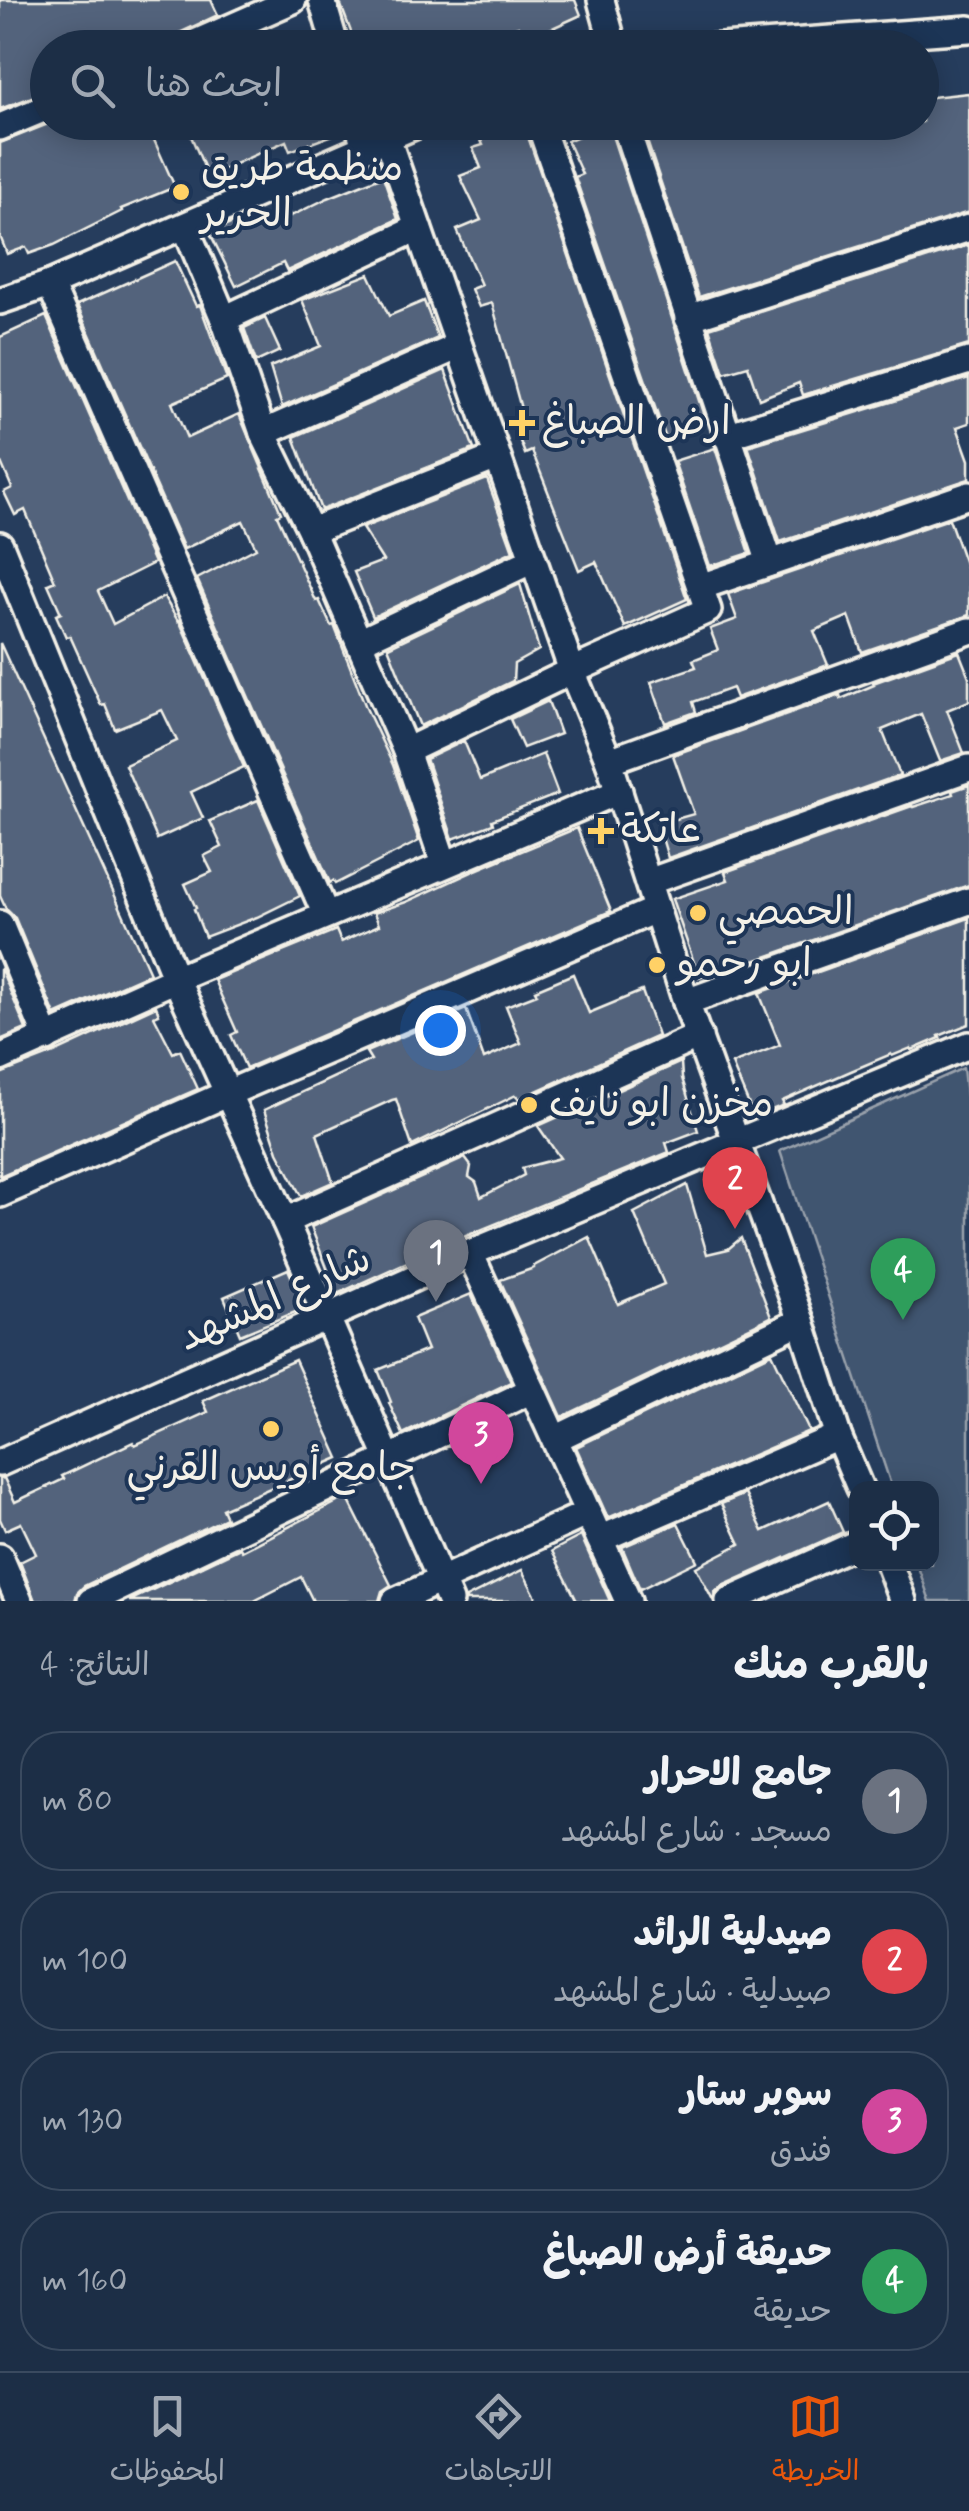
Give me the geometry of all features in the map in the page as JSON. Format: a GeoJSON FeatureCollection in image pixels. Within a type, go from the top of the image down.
{"type":"FeatureCollection","features":[{"type":"Feature","properties":{"kind":"street"},"geometry":{"type":"LineString","coordinates":[[225,30],[294,0]]}},
{"type":"Feature","properties":{"kind":"street"},"geometry":{"type":"LineString","coordinates":[[322,0],[331,30]]}},
{"type":"Feature","properties":{"kind":"street"},"geometry":{"type":"LineString","coordinates":[[601,0],[609,30]]}},
{"type":"Feature","properties":{"kind":"street"},"geometry":{"type":"LineString","coordinates":[[939,34],[968,32]]}},
{"type":"Feature","properties":{"kind":"street"},"geometry":{"type":"LineString","coordinates":[[0,128],[30,115]]}},
{"type":"Feature","properties":{"kind":"street"},"geometry":{"type":"LineString","coordinates":[[0,301],[186,226],[362,140]]}},
{"type":"Feature","properties":{"kind":"street"},"geometry":{"type":"LineString","coordinates":[[372,140],[418,228],[572,671],[619,792],[686,1002],[857,1481]]}},
{"type":"Feature","properties":{"kind":"street"},"geometry":{"type":"LineString","coordinates":[[406,752],[708,610],[545,140]]}},
{"type":"Feature","properties":{"kind":"street"},"geometry":{"type":"LineString","coordinates":[[630,140],[770,563]]}},
{"type":"Feature","properties":{"kind":"street"},"geometry":{"type":"LineString","coordinates":[[186,226],[224,319],[263,433],[311,531],[406,752],[444,864]]}},
{"type":"Feature","properties":{"kind":"street"},"geometry":{"type":"LineString","coordinates":[[224,319],[418,228]]}},
{"type":"Feature","properties":{"kind":"street"},"geometry":{"type":"LineString","coordinates":[[688,318],[969,228]]}},
{"type":"Feature","properties":{"kind":"street"},"geometry":{"type":"LineString","coordinates":[[50,284],[326,915]]}},
{"type":"Feature","properties":{"kind":"street"},"geometry":{"type":"LineString","coordinates":[[263,433],[459,346]]}},
{"type":"Feature","properties":{"kind":"street"},"geometry":{"type":"LineString","coordinates":[[726,436],[969,361]]}},
{"type":"Feature","properties":{"kind":"street"},"geometry":{"type":"LineString","coordinates":[[311,531],[497,457]]}},
{"type":"Feature","properties":{"kind":"street"},"geometry":{"type":"LineString","coordinates":[[700,587],[969,495]]}},
{"type":"Feature","properties":{"kind":"street"},"geometry":{"type":"LineString","coordinates":[[0,545],[176,978],[445,1590]]}},
{"type":"Feature","properties":{"kind":"street"},"geometry":{"type":"LineString","coordinates":[[359,642],[533,560]]}},
{"type":"Feature","properties":{"kind":"street"},"geometry":{"type":"LineString","coordinates":[[608,761],[969,631]]}},
{"type":"Feature","properties":{"kind":"street"},"geometry":{"type":"LineString","coordinates":[[648,882],[969,768]]}},
{"type":"Feature","properties":{"kind":"street"},"geometry":{"type":"LineString","coordinates":[[0,1058],[176,978],[619,792]]}},
{"type":"Feature","properties":{"kind":"street"},"geometry":{"type":"LineString","coordinates":[[686,1002],[969,901]]}},
{"type":"Feature","properties":{"kind":"street"},"geometry":{"type":"LineString","coordinates":[[0,1194],[655,910]]}},
{"type":"Feature","properties":{"kind":"street"},"geometry":{"type":"LineString","coordinates":[[0,924],[48,1038]]}},
{"type":"Feature","properties":{"kind":"street"},"geometry":{"type":"LineString","coordinates":[[284,1221],[699,1036]]}},
{"type":"Feature","properties":{"kind":"street","name":"شارع المشهد"},"geometry":{"type":"LineString","coordinates":[[0,1463],[470,1253],[969,1045]]}},
{"type":"Feature","properties":{"kind":"street"},"geometry":{"type":"LineString","coordinates":[[470,1253],[628,1601]]}},
{"type":"Feature","properties":{"kind":"street"},"geometry":{"type":"LineString","coordinates":[[555,1439],[801,1321]]}},
{"type":"Feature","properties":{"kind":"street"},"geometry":{"type":"LineString","coordinates":[[91,1601],[532,1390]]}},
{"type":"Feature","properties":{"kind":"street"},"geometry":{"type":"LineString","coordinates":[[600,1540],[838,1436]]}},
{"type":"Feature","properties":{"kind":"street"},"geometry":{"type":"LineString","coordinates":[[395,1601],[445,1590],[588,1512]]}},
{"type":"Feature","properties":{"kind":"street"},"geometry":{"type":"LineString","coordinates":[[729,1601],[849,1547]]}},
{"type":"Feature","properties":{"kind":"street"},"geometry":{"type":"LineString","coordinates":[[0,1557],[19,1601]]}},
{"type":"Feature","properties":{"kind":"street"},"geometry":{"type":"LineString","coordinates":[[892,1571],[903,1601]]}},
{"type":"Feature","properties":{"kind":"shaded area"},"geometry":{"type":"Polygon","coordinates":[[[963,1068],[969,1122],[969,1601],[930,1601],[919,1571],[939,1571],[939,1481],[890,1481],[780,1151],[963,1068]]]}},
{"type":"Feature","properties":{"kind":"building"},"geometry":{"type":"Polygon","coordinates":[[[0,0],[211,0],[218,15],[186,30],[30,30],[30,98],[0,109],[0,0]]]}},
{"type":"Feature","properties":{"kind":"building"},"geometry":{"type":"Polygon","coordinates":[[[339,0],[575,0],[581,15],[548,30],[520,30],[518,26],[507,30],[350,30],[339,0]]]}},
{"type":"Feature","properties":{"kind":"building"},"geometry":{"type":"Polygon","coordinates":[[[969,93],[969,212],[699,297],[647,140],[939,140],[939,96],[969,93]]]}},
{"type":"Feature","properties":{"kind":"building"},"geometry":{"type":"Polygon","coordinates":[[[30,131],[30,140],[154,140],[175,187],[121,209],[54,245],[29,254],[26,247],[7,254],[0,236],[0,143],[30,131]]]}},
{"type":"Feature","properties":{"kind":"building"},"geometry":{"type":"Polygon","coordinates":[[[193,140],[320,140],[290,151],[286,141],[208,176],[193,140]]]}},
{"type":"Feature","properties":{"kind":"building"},"geometry":{"type":"Polygon","coordinates":[[[481,140],[529,140],[687,599],[625,627],[596,562],[579,570],[532,451],[525,454],[516,431],[526,427],[492,303],[479,307],[471,289],[481,285],[457,230],[481,220],[460,176],[481,168],[473,148],[483,145],[481,140]]]}},
{"type":"Feature","properties":{"kind":"building"},"geometry":{"type":"Polygon","coordinates":[[[614,140],[706,422],[666,439],[575,177],[582,174],[567,141],[614,140]]]}},
{"type":"Feature","properties":{"kind":"building"},"geometry":{"type":"Polygon","coordinates":[[[383,176],[398,219],[287,271],[283,263],[236,286],[210,233],[237,221],[241,229],[286,209],[291,216],[383,176]]]}},
{"type":"Feature","properties":{"kind":"building"},"geometry":{"type":"Polygon","coordinates":[[[969,245],[969,345],[803,395],[799,383],[759,399],[748,366],[724,373],[709,328],[969,245]]]}},
{"type":"Feature","properties":{"kind":"building"},"geometry":{"type":"Polygon","coordinates":[[[175,261],[196,306],[200,305],[227,379],[172,403],[187,438],[239,414],[281,513],[277,515],[316,601],[334,625],[393,765],[419,841],[335,884],[330,883],[197,579],[256,548],[243,521],[184,549],[77,305],[175,261]]]}},
{"type":"Feature","properties":{"kind":"building"},"geometry":{"type":"Polygon","coordinates":[[[369,274],[389,316],[424,301],[438,338],[282,407],[270,367],[321,346],[302,300],[369,274]]]}},
{"type":"Feature","properties":{"kind":"building"},"geometry":{"type":"Polygon","coordinates":[[[46,316],[154,563],[98,591],[113,624],[164,597],[179,620],[244,767],[191,792],[203,818],[157,839],[125,765],[177,741],[162,710],[115,729],[56,615],[61,613],[48,584],[55,581],[25,510],[15,515],[4,492],[12,488],[0,460],[0,337],[46,316]]]}},
{"type":"Feature","properties":{"kind":"building"},"geometry":{"type":"Polygon","coordinates":[[[265,318],[280,351],[256,362],[244,328],[265,318]]]}},
{"type":"Feature","properties":{"kind":"building"},"geometry":{"type":"Polygon","coordinates":[[[445,370],[474,449],[321,510],[294,437],[445,370]]]}},
{"type":"Feature","properties":{"kind":"building"},"geometry":{"type":"Polygon","coordinates":[[[969,378],[969,423],[957,427],[969,460],[969,479],[780,542],[748,446],[969,378]]]}},
{"type":"Feature","properties":{"kind":"building"},"geometry":{"type":"Polygon","coordinates":[[[715,448],[750,553],[710,566],[674,461],[715,448]]]}},
{"type":"Feature","properties":{"kind":"building"},"geometry":{"type":"Polygon","coordinates":[[[487,479],[513,551],[373,617],[354,572],[383,561],[362,528],[487,479]]]}},
{"type":"Feature","properties":{"kind":"building"},"geometry":{"type":"Polygon","coordinates":[[[949,519],[969,575],[969,615],[862,652],[849,616],[814,631],[828,665],[736,698],[732,688],[693,702],[696,712],[665,723],[651,682],[696,667],[693,660],[718,650],[710,629],[737,619],[728,594],[949,519]]]}},
{"type":"Feature","properties":{"kind":"building"},"geometry":{"type":"Polygon","coordinates":[[[520,584],[539,650],[514,664],[513,681],[420,726],[388,647],[520,584]]]}},
{"type":"Feature","properties":{"kind":"building"},"geometry":{"type":"Polygon","coordinates":[[[0,643],[150,973],[55,1015],[15,918],[0,896],[0,643]]]}},
{"type":"Feature","properties":{"kind":"building"},"geometry":{"type":"Polygon","coordinates":[[[959,652],[969,677],[969,701],[947,710],[964,753],[940,761],[921,714],[882,730],[900,775],[668,858],[658,824],[694,814],[673,755],[840,695],[841,699],[873,683],[959,652]]]}},
{"type":"Feature","properties":{"kind":"building"},"geometry":{"type":"Polygon","coordinates":[[[548,701],[560,734],[523,748],[510,719],[548,701]]]}},
{"type":"Feature","properties":{"kind":"building"},"geometry":{"type":"Polygon","coordinates":[[[464,741],[480,780],[543,754],[558,794],[453,839],[426,759],[464,741]]]}},
{"type":"Feature","properties":{"kind":"building"},"geometry":{"type":"Polygon","coordinates":[[[969,785],[969,885],[699,977],[672,899],[728,880],[725,872],[953,794],[952,791],[969,785]]]}},
{"type":"Feature","properties":{"kind":"building"},"geometry":{"type":"Polygon","coordinates":[[[258,800],[300,896],[205,937],[185,884],[212,872],[204,856],[222,847],[210,821],[258,800]]]}},
{"type":"Feature","properties":{"kind":"building"},"geometry":{"type":"Polygon","coordinates":[[[577,828],[611,911],[246,1068],[231,1035],[237,1032],[214,980],[336,930],[341,942],[379,925],[374,913],[577,828]]]}},
{"type":"Feature","properties":{"kind":"building"},"geometry":{"type":"Polygon","coordinates":[[[969,918],[969,1024],[912,1050],[891,1054],[851,1071],[754,1117],[732,1064],[780,1045],[759,993],[969,918]]]}},
{"type":"Feature","properties":{"kind":"building"},"geometry":{"type":"Polygon","coordinates":[[[0,970],[26,1029],[0,1040],[0,970]]]}},
{"type":"Feature","properties":{"kind":"building"},"geometry":{"type":"Polygon","coordinates":[[[573,974],[589,1013],[642,991],[658,1036],[519,1099],[516,1095],[412,1146],[396,1099],[392,1100],[317,1134],[333,1182],[301,1196],[278,1152],[264,1110],[371,1060],[366,1052],[466,1009],[484,1059],[521,1043],[506,1006],[573,974]]]}},
{"type":"Feature","properties":{"kind":"building"},"geometry":{"type":"Polygon","coordinates":[[[156,1006],[159,1014],[154,1016],[173,1053],[180,1050],[198,1089],[0,1176],[0,1074],[156,1006]]]}},
{"type":"Feature","properties":{"kind":"building"},"geometry":{"type":"Polygon","coordinates":[[[681,1062],[698,1131],[666,1143],[669,1152],[337,1294],[311,1227],[465,1158],[471,1166],[469,1177],[476,1182],[481,1197],[524,1175],[522,1168],[560,1158],[538,1126],[681,1062]]]}},
{"type":"Feature","properties":{"kind":"building"},"geometry":{"type":"Polygon","coordinates":[[[687,1185],[707,1254],[728,1249],[741,1238],[771,1317],[562,1417],[500,1280],[534,1268],[589,1237],[618,1304],[664,1284],[634,1213],[687,1185]]]}},
{"type":"Feature","properties":{"kind":"building"},"geometry":{"type":"Polygon","coordinates":[[[288,1269],[305,1308],[240,1335],[224,1297],[288,1269]]]}},
{"type":"Feature","properties":{"kind":"building"},"geometry":{"type":"Polygon","coordinates":[[[471,1294],[511,1382],[403,1434],[378,1370],[427,1350],[414,1318],[471,1294]]]}},
{"type":"Feature","properties":{"kind":"building"},"geometry":{"type":"Polygon","coordinates":[[[772,1353],[809,1431],[608,1518],[576,1447],[772,1353]]]}},
{"type":"Feature","properties":{"kind":"building"},"geometry":{"type":"Polygon","coordinates":[[[295,1360],[339,1458],[222,1509],[226,1518],[84,1586],[75,1601],[35,1601],[20,1562],[36,1554],[21,1523],[5,1530],[0,1519],[0,1479],[4,1478],[15,1502],[133,1442],[135,1445],[208,1412],[203,1401],[295,1360]]]}},
{"type":"Feature","properties":{"kind":"building"},"geometry":{"type":"Polygon","coordinates":[[[745,1494],[763,1531],[829,1501],[843,1532],[722,1586],[713,1600],[696,1567],[740,1544],[721,1504],[745,1494]]]}},
{"type":"Feature","properties":{"kind":"building"},"geometry":{"type":"Polygon","coordinates":[[[347,1497],[391,1585],[382,1591],[379,1601],[313,1601],[301,1577],[254,1601],[129,1601],[240,1548],[242,1551],[347,1497]]]}},
{"type":"Feature","properties":{"kind":"building"},"geometry":{"type":"Polygon","coordinates":[[[678,1523],[697,1561],[640,1589],[622,1547],[678,1523]]]}},
{"type":"Feature","properties":{"kind":"building"},"geometry":{"type":"Polygon","coordinates":[[[581,1536],[610,1601],[577,1601],[552,1551],[581,1536]]]}},
{"type":"Feature","properties":{"kind":"building"},"geometry":{"type":"Polygon","coordinates":[[[522,1570],[538,1601],[466,1601],[466,1598],[522,1570]]]}},
{"type":"Feature","properties":{"kind":"place","name":"منظمة طريق الحرير"},"geometry":{"type":"Point","coordinates":[181,192]}},
{"type":"Feature","properties":{"kind":"place","name":"ارض الصباغ"},"geometry":{"type":"Point","coordinates":[522,423]}},
{"type":"Feature","properties":{"kind":"place","name":"عاتكة"},"geometry":{"type":"Point","coordinates":[601,831]}},
{"type":"Feature","properties":{"kind":"place","name":"الحمصي"},"geometry":{"type":"Point","coordinates":[698,913]}},
{"type":"Feature","properties":{"kind":"place","name":"ابو رحمو"},"geometry":{"type":"Point","coordinates":[657,965]}},
{"type":"Feature","properties":{"kind":"place","name":"مخزن ابو نايف"},"geometry":{"type":"Point","coordinates":[529,1105]}},
{"type":"Feature","properties":{"kind":"place","name":"صيدلية الرائد"},"geometry":{"type":"Point","coordinates":[735,1229]}},
{"type":"Feature","properties":{"kind":"place","name":"جامع الاحرار"},"geometry":{"type":"Point","coordinates":[436,1302]}},
{"type":"Feature","properties":{"kind":"place","name":"حديقة أرض الصباغ"},"geometry":{"type":"Point","coordinates":[903,1320]}},
{"type":"Feature","properties":{"kind":"place","name":"جامع أويس القرني"},"geometry":{"type":"Point","coordinates":[271,1429]}},
{"type":"Feature","properties":{"kind":"place","name":"سوبر ستار"},"geometry":{"type":"Point","coordinates":[481,1484]}}]}
